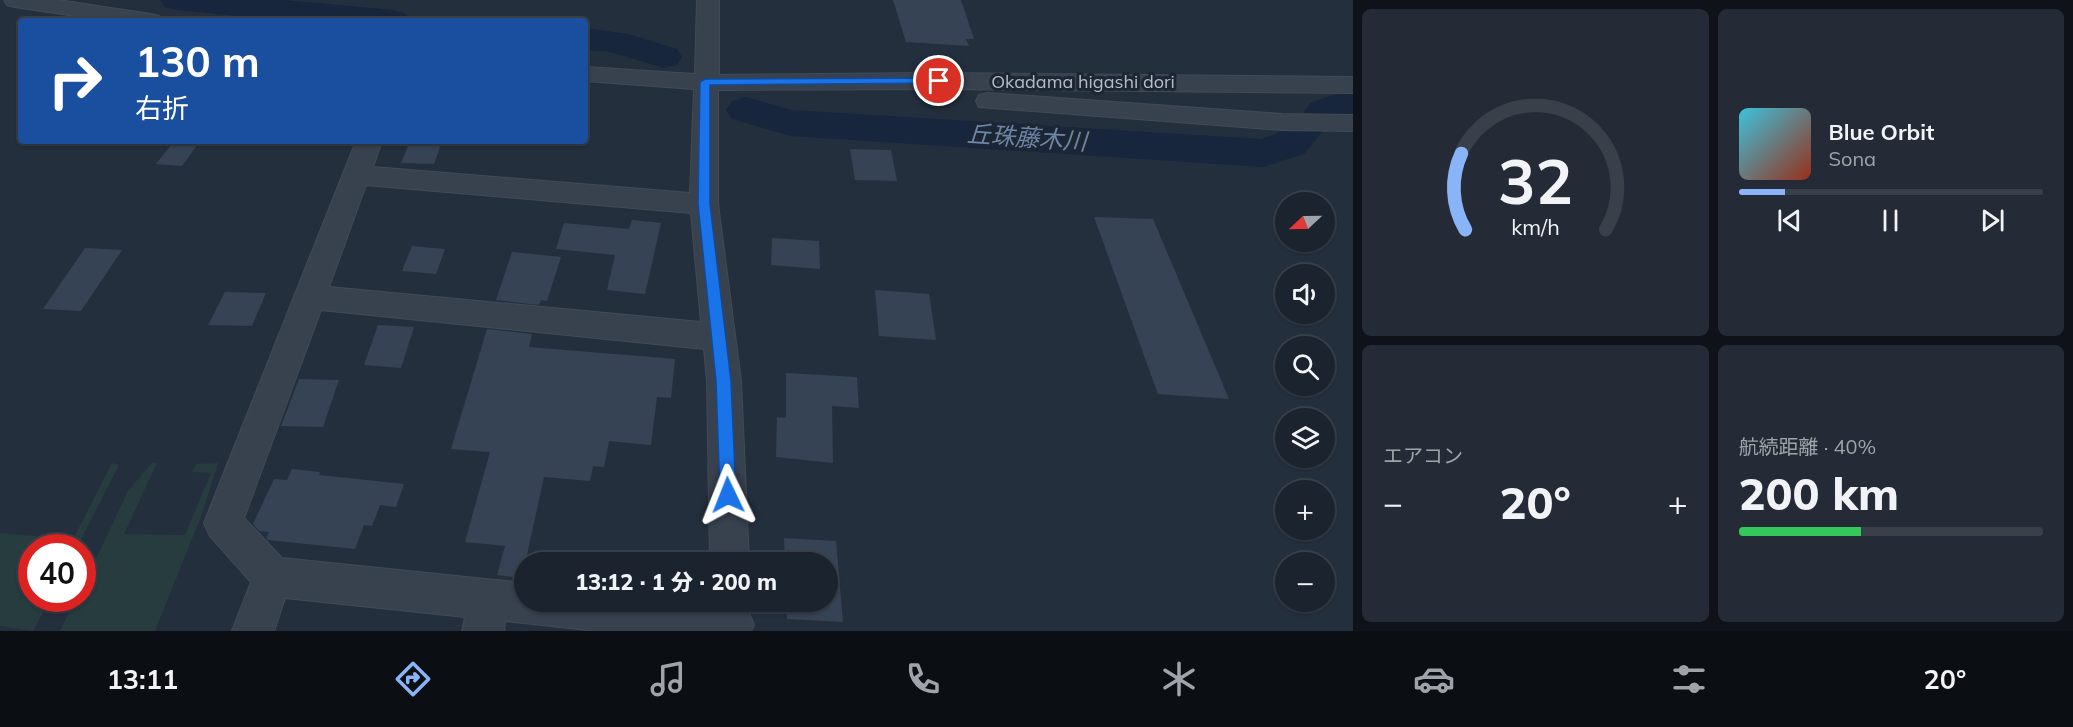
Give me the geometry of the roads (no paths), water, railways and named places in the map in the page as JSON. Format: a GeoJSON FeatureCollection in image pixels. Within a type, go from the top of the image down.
{"type":"FeatureCollection","features":[{"type":"Feature","properties":{"kind":"street"},"geometry":{"type":"LineString","coordinates":[[15,0],[132,18]]}},
{"type":"Feature","properties":{"kind":"street"},"geometry":{"type":"LineString","coordinates":[[708,0],[704,204],[724,381],[730,552]]}},
{"type":"Feature","properties":{"kind":"street"},"geometry":{"type":"LineString","coordinates":[[588,74],[705,82],[778,83]]}},
{"type":"Feature","properties":{"kind":"street","name":"Okadama higashi dori"},"geometry":{"type":"LineString","coordinates":[[778,83],[962,81],[1353,85]]}},
{"type":"Feature","properties":{"kind":"street","name":"Okadama higashi dori"},"geometry":{"type":"LineString","coordinates":[[778,83],[876,93],[1282,122],[1352,123]]}},
{"type":"Feature","properties":{"kind":"street"},"geometry":{"type":"LineString","coordinates":[[368,144],[223,523],[273,577],[486,616],[732,619]]}},
{"type":"Feature","properties":{"kind":"street"},"geometry":{"type":"LineString","coordinates":[[357,175],[704,204]]}},
{"type":"Feature","properties":{"kind":"street"},"geometry":{"type":"LineString","coordinates":[[310,297],[718,337]]}},
{"type":"Feature","properties":{"kind":"street"},"geometry":{"type":"LineString","coordinates":[[253,631],[273,577]]}},
{"type":"Feature","properties":{"kind":"waterway","name":"丘珠藤木川"},"geometry":{"type":"LineString","coordinates":[[177,0],[363,18]]}},
{"type":"Feature","properties":{"kind":"waterway","name":"丘珠藤木川"},"geometry":{"type":"LineString","coordinates":[[588,39],[615,42],[664,57]]}},
{"type":"Feature","properties":{"kind":"waterway","name":"丘珠藤木川"},"geometry":{"type":"LineString","coordinates":[[1324,112],[1342,105],[1353,105]]}},
{"type":"Feature","properties":{"kind":"waterway","name":"丘珠藤木川"},"geometry":{"type":"LineString","coordinates":[[746,110],[791,123],[1263,153],[1289,144],[1303,131]]}}]}
